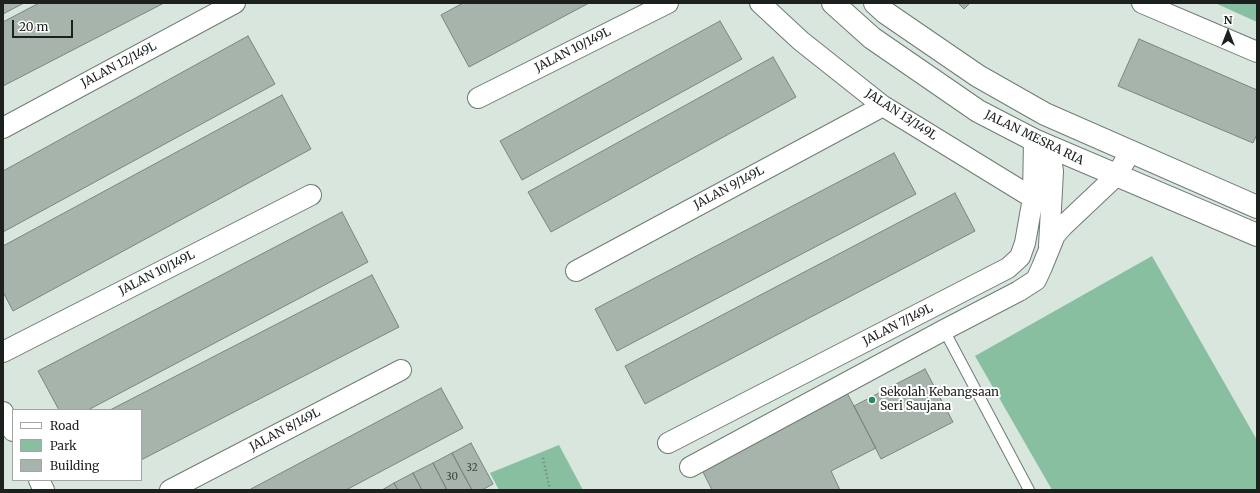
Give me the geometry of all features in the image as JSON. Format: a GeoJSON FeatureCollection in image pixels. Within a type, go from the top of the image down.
{"type":"FeatureCollection","features":[{"type":"Feature","properties":{"kind":"main road","name":"JALAN MESRA RIA"},"geometry":{"type":"LineString","coordinates":[[833,3],[872,38],[971,106],[1042,143],[1257,236]]}},
{"type":"Feature","properties":{"kind":"main road"},"geometry":{"type":"LineString","coordinates":[[875,3],[886,13],[978,76],[1045,114],[1257,207]]}},
{"type":"Feature","properties":{"kind":"street","name":"JALAN 12/149L"},"geometry":{"type":"LineString","coordinates":[[3,128],[235,3]]}},
{"type":"Feature","properties":{"kind":"street","name":"JALAN 10/149L"},"geometry":{"type":"LineString","coordinates":[[478,98],[668,3]]}},
{"type":"Feature","properties":{"kind":"street","name":"JALAN 13/149L"},"geometry":{"type":"LineString","coordinates":[[760,3],[801,41],[883,106],[1033,198]]}},
{"type":"Feature","properties":{"kind":"street"},"geometry":{"type":"LineString","coordinates":[[1142,3],[1257,52]]}},
{"type":"Feature","properties":{"kind":"street","name":"JALAN 9/149L"},"geometry":{"type":"LineString","coordinates":[[576,271],[883,106]]}},
{"type":"Feature","properties":{"kind":"street","name":"JALAN 7/149L"},"geometry":{"type":"LineString","coordinates":[[668,443],[1008,268],[1020,257],[1025,243],[1042,143]]}},
{"type":"Feature","properties":{"kind":"street"},"geometry":{"type":"LineString","coordinates":[[1042,143],[1053,171],[1049,250]]}},
{"type":"Feature","properties":{"kind":"street"},"geometry":{"type":"LineString","coordinates":[[690,467],[1019,291],[1036,280],[1055,235],[1062,226],[1116,176],[1131,151]]}},
{"type":"Feature","properties":{"kind":"street","name":"JALAN 10/149L"},"geometry":{"type":"LineString","coordinates":[[3,352],[311,195]]}},
{"type":"Feature","properties":{"kind":"street","name":"JALAN 8/149L"},"geometry":{"type":"LineString","coordinates":[[170,490],[400,370]]}},
{"type":"Feature","properties":{"kind":"street"},"geometry":{"type":"LineString","coordinates":[[3,412],[12,429]]}},
{"type":"Feature","properties":{"kind":"street"},"geometry":{"type":"LineString","coordinates":[[40,481],[44,490]]}},
{"type":"Feature","properties":{"kind":"lane"},"geometry":{"type":"LineString","coordinates":[[944,330],[1029,490]]}},
{"type":"Feature","properties":{"kind":"path"},"geometry":{"type":"LineString","coordinates":[[543,458],[550,490]]}},
{"type":"Feature","properties":{"kind":"green space"},"geometry":{"type":"Polygon","coordinates":[[[1215,3],[1257,3],[1257,22],[1215,3]]]}},
{"type":"Feature","properties":{"kind":"green space"},"geometry":{"type":"Polygon","coordinates":[[[1152,256],[1257,440],[1257,490],[1052,490],[975,356],[1152,256]]]}},
{"type":"Feature","properties":{"kind":"green space"},"geometry":{"type":"Polygon","coordinates":[[[559,445],[583,490],[499,490],[490,473],[559,445]]]}},
{"type":"Feature","properties":{"kind":"building"},"geometry":{"type":"Polygon","coordinates":[[[3,3],[24,3],[3,14],[3,3]]]}},
{"type":"Feature","properties":{"kind":"building"},"geometry":{"type":"Polygon","coordinates":[[[39,3],[164,3],[3,86],[3,22],[39,3]]]}},
{"type":"Feature","properties":{"kind":"building"},"geometry":{"type":"Polygon","coordinates":[[[463,3],[589,3],[469,67],[441,15],[463,3]]]}},
{"type":"Feature","properties":{"kind":"building"},"geometry":{"type":"Polygon","coordinates":[[[958,3],[970,3],[964,9],[958,3]]]}},
{"type":"Feature","properties":{"kind":"building"},"geometry":{"type":"Polygon","coordinates":[[[720,21],[742,59],[522,180],[500,141],[720,21]]]}},
{"type":"Feature","properties":{"kind":"building"},"geometry":{"type":"Polygon","coordinates":[[[248,36],[275,84],[3,232],[3,171],[248,36]]]}},
{"type":"Feature","properties":{"kind":"building"},"geometry":{"type":"Polygon","coordinates":[[[1139,39],[1257,90],[1257,134],[1253,143],[1118,86],[1139,39]]]}},
{"type":"Feature","properties":{"kind":"building"},"geometry":{"type":"Polygon","coordinates":[[[773,57],[796,97],[551,232],[528,192],[773,57]]]}},
{"type":"Feature","properties":{"kind":"building"},"geometry":{"type":"Polygon","coordinates":[[[282,95],[311,149],[13,311],[3,292],[3,246],[282,95]]]}},
{"type":"Feature","properties":{"kind":"building"},"geometry":{"type":"Polygon","coordinates":[[[894,153],[916,194],[617,351],[595,309],[894,153]]]}},
{"type":"Feature","properties":{"kind":"building"},"geometry":{"type":"Polygon","coordinates":[[[955,193],[975,231],[645,404],[625,366],[955,193]]]}},
{"type":"Feature","properties":{"kind":"building"},"geometry":{"type":"Polygon","coordinates":[[[342,212],[368,262],[90,409],[58,409],[38,371],[342,212]]]}},
{"type":"Feature","properties":{"kind":"building"},"geometry":{"type":"Polygon","coordinates":[[[372,275],[399,327],[142,459],[142,409],[112,409],[372,275]]]}},
{"type":"Feature","properties":{"kind":"building"},"geometry":{"type":"Polygon","coordinates":[[[925,369],[953,422],[881,459],[854,406],[925,369]]]}},
{"type":"Feature","properties":{"kind":"building"},"geometry":{"type":"Polygon","coordinates":[[[441,388],[463,428],[346,490],[249,490],[441,388]]]}},
{"type":"Feature","properties":{"kind":"building"},"geometry":{"type":"Polygon","coordinates":[[[846,391],[876,448],[831,471],[840,490],[712,490],[700,466],[846,391]]]}},
{"type":"Feature","properties":{"kind":"building"},"geometry":{"type":"Polygon","coordinates":[[[471,443],[493,484],[482,490],[472,490],[452,453],[471,443]]]}},
{"type":"Feature","properties":{"kind":"building"},"geometry":{"type":"Polygon","coordinates":[[[452,453],[472,490],[447,490],[433,463],[452,453]]]}},
{"type":"Feature","properties":{"kind":"building"},"geometry":{"type":"Polygon","coordinates":[[[433,463],[447,490],[422,490],[413,473],[433,463]]]}},
{"type":"Feature","properties":{"kind":"building"},"geometry":{"type":"Polygon","coordinates":[[[413,473],[422,490],[398,490],[394,483],[413,473]]]}},
{"type":"Feature","properties":{"kind":"building"},"geometry":{"type":"Polygon","coordinates":[[[394,483],[398,490],[382,490],[394,483]]]}},
{"type":"Feature","properties":{"kind":"place","name":"Sekolah Kebangsaan Seri Saujana"},"geometry":{"type":"Point","coordinates":[872,400]}}]}
